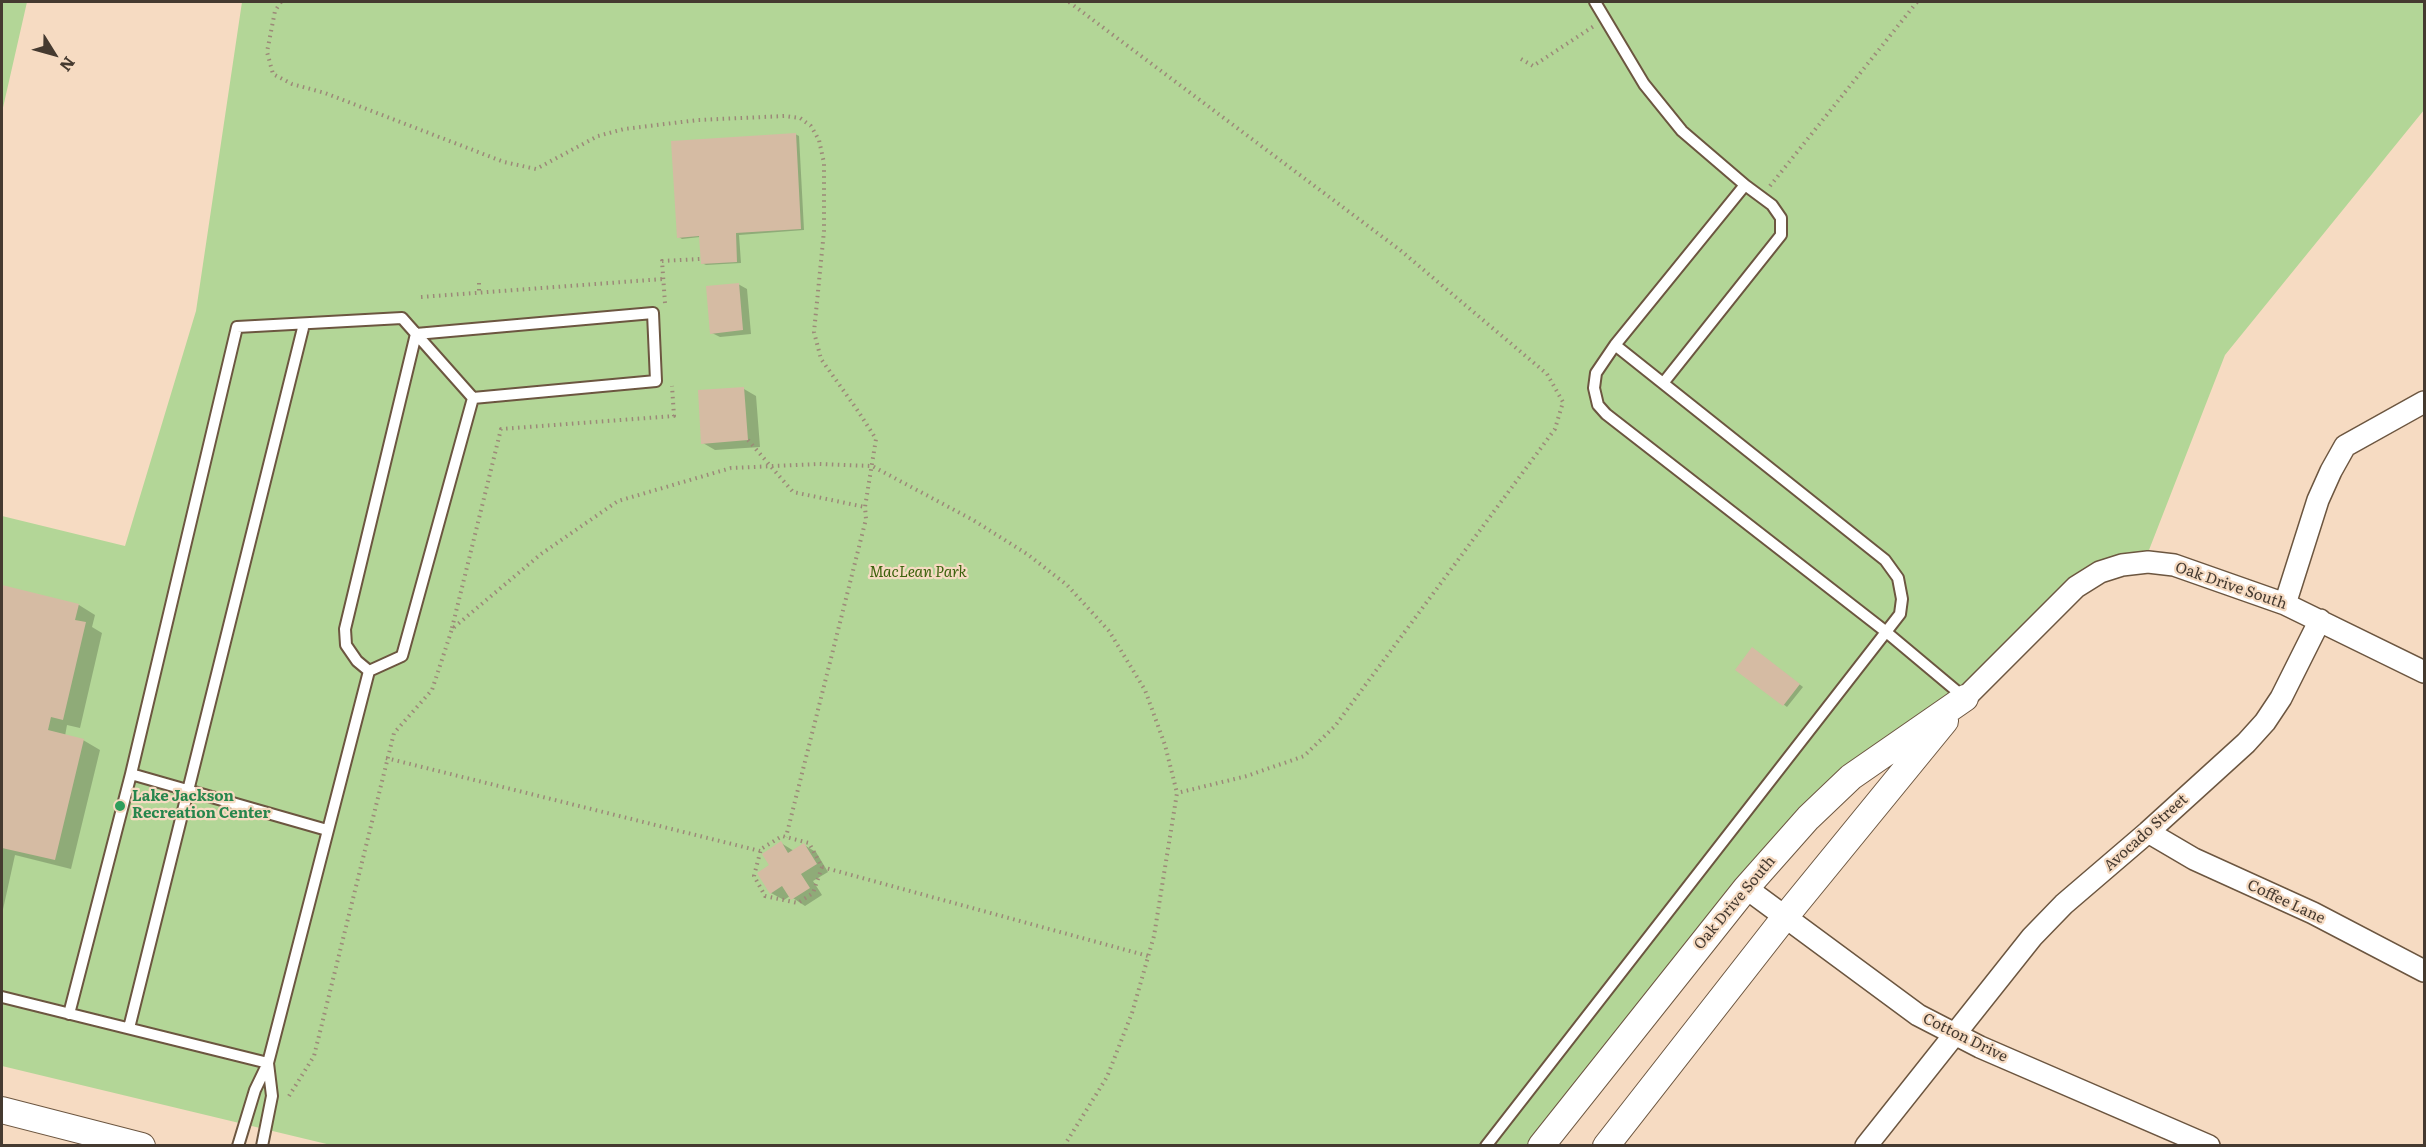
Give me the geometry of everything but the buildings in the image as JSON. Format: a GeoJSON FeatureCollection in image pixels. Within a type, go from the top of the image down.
{"type":"FeatureCollection","features":[{"type":"Feature","properties":{"kind":"street"},"geometry":{"type":"LineString","coordinates":[[2285,604],[2318,500],[2345,446],[2424,402]]}},
{"type":"Feature","properties":{"kind":"street","name":"Oak Drive South"},"geometry":{"type":"LineString","coordinates":[[1606,1146],[1785,917],[1965,698],[2076,587],[2100,573],[2122,565],[2148,562],[2174,565],[2285,604],[2424,672]]}},
{"type":"Feature","properties":{"kind":"street","name":"Avocado Street"},"geometry":{"type":"LineString","coordinates":[[1866,1146],[2040,929],[2064,904],[2246,743],[2265,722],[2281,698],[2320,620]]}},
{"type":"Feature","properties":{"kind":"street","name":"Oak Drive South"},"geometry":{"type":"LineString","coordinates":[[1541,1146],[1746,888],[1808,818],[1851,777],[1965,698]]}},
{"type":"Feature","properties":{"kind":"street","name":"Coffee Lane"},"geometry":{"type":"LineString","coordinates":[[2148,832],[2194,859],[2313,914],[2424,971]]}},
{"type":"Feature","properties":{"kind":"street","name":"Cotton Drive"},"geometry":{"type":"LineString","coordinates":[[1746,888],[1918,1015],[1954,1035],[2196,1143]]}},
{"type":"Feature","properties":{"kind":"street"},"geometry":{"type":"LineString","coordinates":[[2,1110],[142,1146]]}},
{"type":"Feature","properties":{"kind":"lane"},"geometry":{"type":"LineString","coordinates":[[1594,2],[1644,84],[1682,131],[1772,205],[1781,218],[1781,235],[1664,382]]}},
{"type":"Feature","properties":{"kind":"lane"},"geometry":{"type":"LineString","coordinates":[[1745,185],[1615,345],[1596,373],[1594,388],[1598,405],[1885,631],[1965,698]]}},
{"type":"Feature","properties":{"kind":"lane"},"geometry":{"type":"LineString","coordinates":[[416,334],[653,313],[656,381],[473,398]]}},
{"type":"Feature","properties":{"kind":"lane"},"geometry":{"type":"LineString","coordinates":[[69,1014],[131,774],[237,327],[402,318],[473,398]]}},
{"type":"Feature","properties":{"kind":"lane"},"geometry":{"type":"LineString","coordinates":[[129,1028],[304,324]]}},
{"type":"Feature","properties":{"kind":"lane"},"geometry":{"type":"LineString","coordinates":[[369,671],[357,661],[346,645],[345,629],[416,334]]}},
{"type":"Feature","properties":{"kind":"lane"},"geometry":{"type":"LineString","coordinates":[[1486,1146],[1900,614],[1902,599],[1898,578],[1885,560],[1615,345]]}},
{"type":"Feature","properties":{"kind":"lane"},"geometry":{"type":"LineString","coordinates":[[369,671],[402,656],[473,398]]}},
{"type":"Feature","properties":{"kind":"lane"},"geometry":{"type":"LineString","coordinates":[[238,1146],[255,1090],[268,1063],[369,671]]}},
{"type":"Feature","properties":{"kind":"lane"},"geometry":{"type":"LineString","coordinates":[[131,774],[327,830]]}},
{"type":"Feature","properties":{"kind":"lane"},"geometry":{"type":"LineString","coordinates":[[2,997],[268,1063]]}},
{"type":"Feature","properties":{"kind":"lane"},"geometry":{"type":"LineString","coordinates":[[262,1146],[272,1096],[268,1063]]}},
{"type":"Feature","properties":{"kind":"path"},"geometry":{"type":"LineString","coordinates":[[281,2],[275,11],[267,52],[273,74],[292,84],[325,93],[504,162],[536,170],[598,136],[624,129],[698,120],[785,116],[800,118],[811,126],[819,140],[824,163],[824,231],[814,332],[821,359],[876,439],[865,507],[866,519],[786,837]]}},
{"type":"Feature","properties":{"kind":"path"},"geometry":{"type":"LineString","coordinates":[[1069,2],[1400,250],[1547,374],[1563,402],[1555,429],[1335,726],[1304,756],[1247,776],[1177,793]]}},
{"type":"Feature","properties":{"kind":"path"},"geometry":{"type":"LineString","coordinates":[[1761,197],[1917,2]]}},
{"type":"Feature","properties":{"kind":"path"},"geometry":{"type":"LineString","coordinates":[[1521,59],[1533,66],[1604,20]]}},
{"type":"Feature","properties":{"kind":"path"},"geometry":{"type":"LineString","coordinates":[[666,313],[662,261],[700,259]]}},
{"type":"Feature","properties":{"kind":"path"},"geometry":{"type":"LineString","coordinates":[[421,297],[663,279]]}},
{"type":"Feature","properties":{"kind":"path"},"geometry":{"type":"LineString","coordinates":[[478,283],[479,293]]}},
{"type":"Feature","properties":{"kind":"path"},"geometry":{"type":"LineString","coordinates":[[284,1104],[314,1056],[394,733],[432,690],[452,629],[501,429],[674,416],[672,382]]}},
{"type":"Feature","properties":{"kind":"path"},"geometry":{"type":"LineString","coordinates":[[748,440],[793,492],[865,507]]}},
{"type":"Feature","properties":{"kind":"path"},"geometry":{"type":"LineString","coordinates":[[452,629],[541,554],[618,501],[731,468],[818,464],[872,465],[982,526],[1027,554],[1067,585],[1109,631],[1145,690],[1166,745],[1177,793],[1167,861],[1148,956],[1132,1013],[1107,1077],[1064,1146]]}},
{"type":"Feature","properties":{"kind":"path"},"geometry":{"type":"LineString","coordinates":[[386,758],[760,851]]}},
{"type":"Feature","properties":{"kind":"path"},"geometry":{"type":"LineString","coordinates":[[822,867],[813,893],[798,903],[765,896],[754,876],[761,849],[782,836],[809,843],[822,867],[1148,956]]}},
{"type":"Feature","properties":{"kind":"green space"},"geometry":{"type":"Polygon","coordinates":[[[2,2],[27,2],[2,112],[2,2]]]}},
{"type":"Feature","properties":{"kind":"green space","name":"MacLean Park"},"geometry":{"type":"Polygon","coordinates":[[[242,2],[2424,2],[2424,110],[2225,355],[2149,550],[2105,560],[1975,674],[1838,782],[1535,1145],[335,1146],[2,1066],[2,516],[125,546],[196,311],[242,2]]]}},
{"type":"Feature","properties":{"kind":"place","name":"Lake Jackson Recreation Center"},"geometry":{"type":"Point","coordinates":[120,806]}}]}
